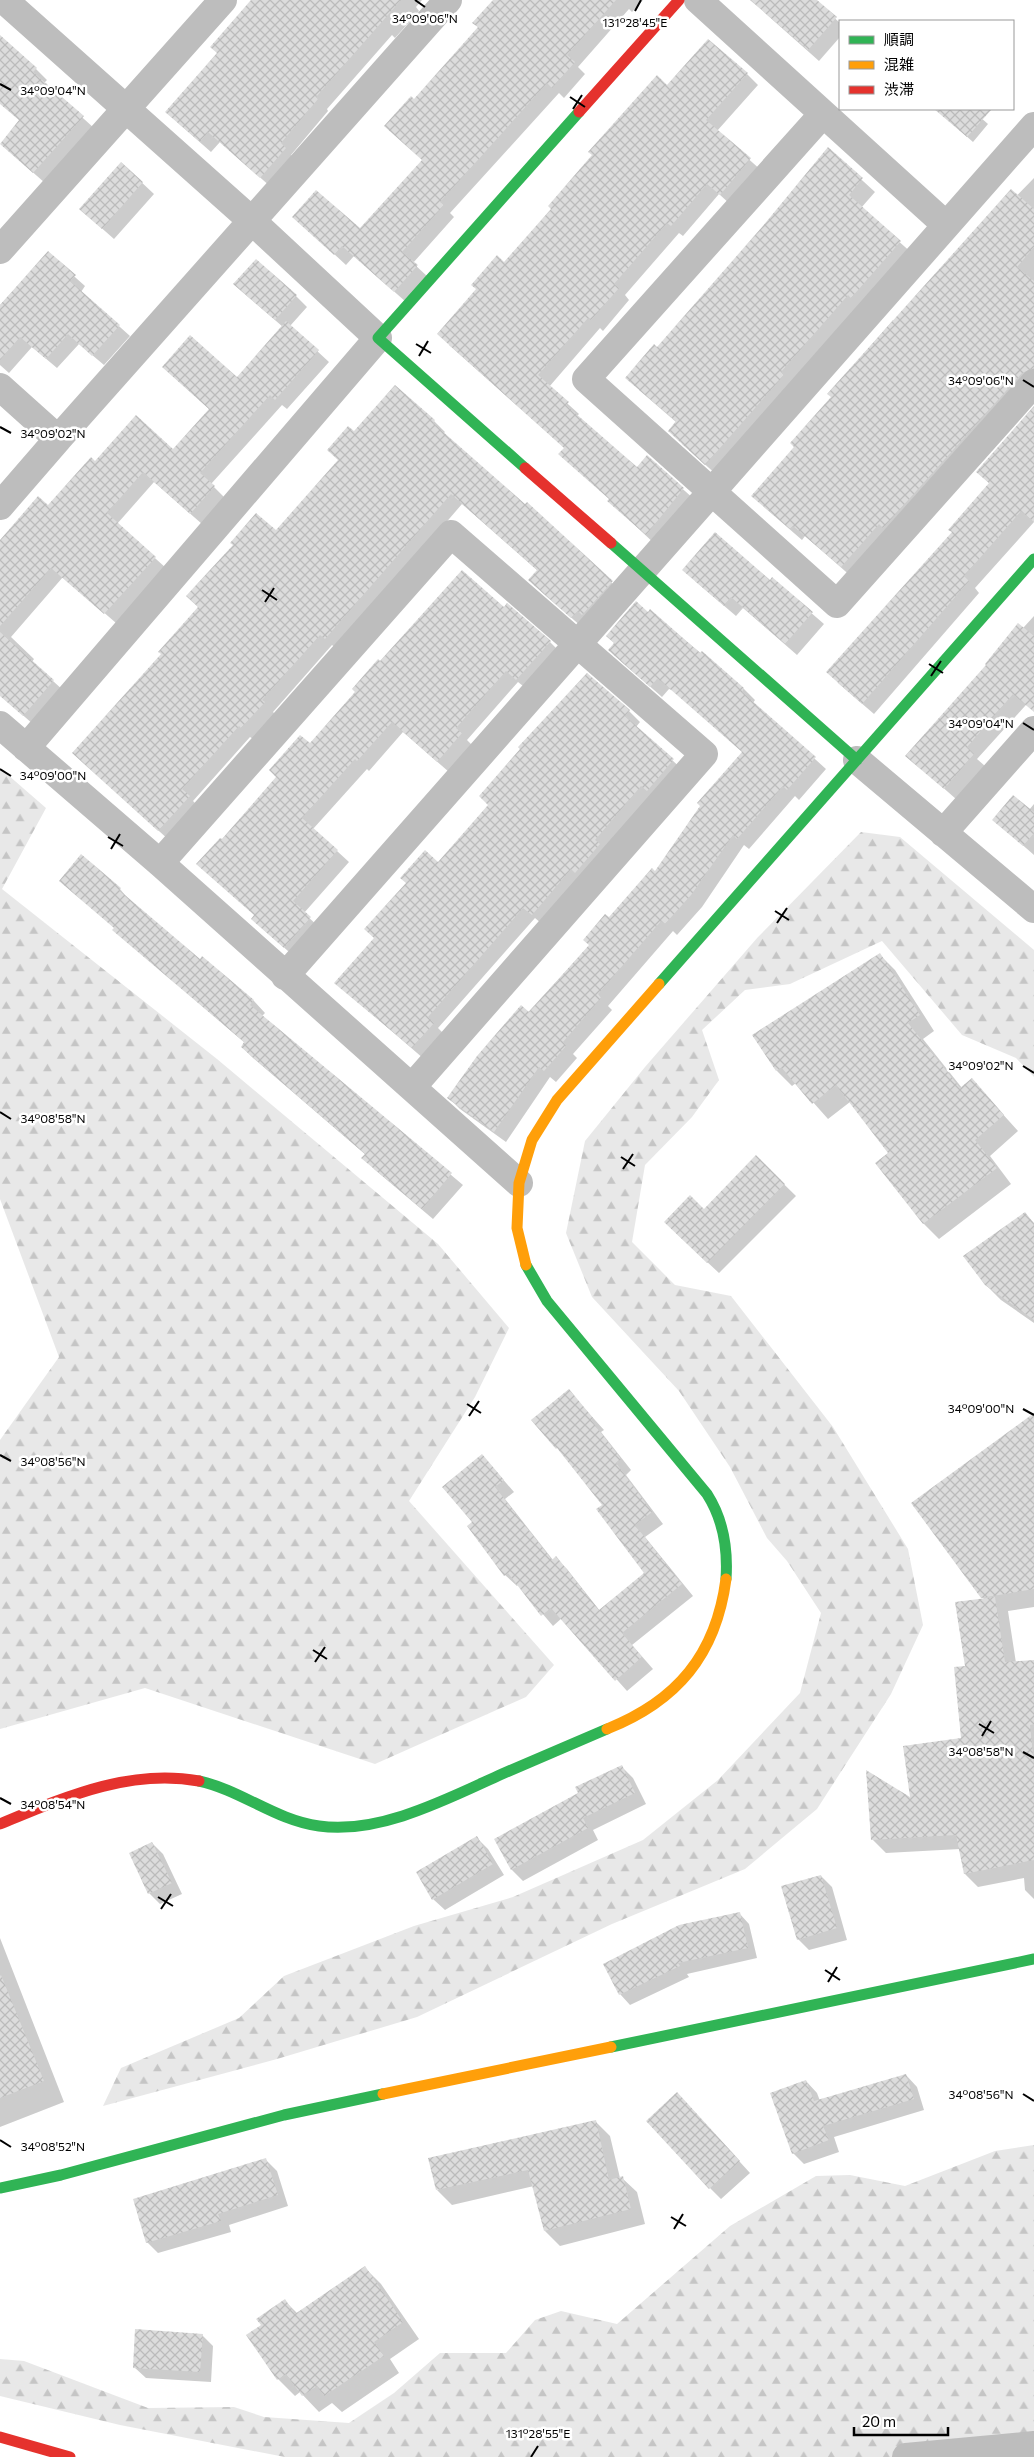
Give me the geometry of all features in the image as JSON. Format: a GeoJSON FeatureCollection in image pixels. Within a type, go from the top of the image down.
{"type":"FeatureCollection","features":[{"type":"Feature","properties":{"kind":"main road"},"geometry":{"type":"LineString","coordinates":[[678,0],[378,338],[642,573],[857,760]]}},
{"type":"Feature","properties":{"kind":"main road"},"geometry":{"type":"LineString","coordinates":[[0,1824],[105,1784],[137,1778],[177,1778],[212,1784],[302,1824],[340,1828],[377,1824],[425,1808],[638,1715],[685,1679],[707,1647],[722,1613],[728,1572],[725,1545],[717,1512],[705,1491],[684,1464],[547,1301],[527,1267],[517,1228],[519,1183],[532,1140],[557,1100],[1034,559]]}},
{"type":"Feature","properties":{"kind":"main road"},"geometry":{"type":"LineString","coordinates":[[0,2188],[61,2175],[284,2115],[1034,1959]]}},
{"type":"Feature","properties":{"kind":"main road"},"geometry":{"type":"LineString","coordinates":[[0,2437],[70,2457]]}},
{"type":"Feature","properties":{"kind":"street"},"geometry":{"type":"LineString","coordinates":[[4,0],[126,111],[252,221],[378,338],[26,748]]}},
{"type":"Feature","properties":{"kind":"street"},"geometry":{"type":"LineString","coordinates":[[0,250],[126,111],[223,0]]}},
{"type":"Feature","properties":{"kind":"street"},"geometry":{"type":"LineString","coordinates":[[0,506],[448,0]]}},
{"type":"Feature","properties":{"kind":"street"},"geometry":{"type":"LineString","coordinates":[[698,0],[822,115],[946,225]]}},
{"type":"Feature","properties":{"kind":"street"},"geometry":{"type":"LineString","coordinates":[[822,115],[586,379],[837,604],[1034,383]]}},
{"type":"Feature","properties":{"kind":"street"},"geometry":{"type":"LineString","coordinates":[[285,976],[1034,126]]}},
{"type":"Feature","properties":{"kind":"street"},"geometry":{"type":"LineString","coordinates":[[0,387],[58,439]]}},
{"type":"Feature","properties":{"kind":"street"},"geometry":{"type":"LineString","coordinates":[[160,863],[451,534],[577,646],[704,754],[412,1087]]}},
{"type":"Feature","properties":{"kind":"street"},"geometry":{"type":"LineString","coordinates":[[0,725],[160,863],[519,1183]]}},
{"type":"Feature","properties":{"kind":"street"},"geometry":{"type":"LineString","coordinates":[[943,833],[1034,730]]}},
{"type":"Feature","properties":{"kind":"street"},"geometry":{"type":"LineString","coordinates":[[857,760],[1034,909]]}},
{"type":"Feature","properties":{"kind":"street"},"geometry":{"type":"LineString","coordinates":[[906,2457],[1034,2444]]}},
{"type":"Feature","properties":{"kind":"green space"},"geometry":{"type":"Polygon","coordinates":[[[0,768],[46,808],[2,889],[217,1059],[438,1244],[509,1328],[475,1397],[409,1501],[554,1665],[526,1697],[375,1764],[145,1688],[0,1729],[0,1440],[59,1357],[0,1199],[0,768]]]}},
{"type":"Feature","properties":{"kind":"green space"},"geometry":{"type":"Polygon","coordinates":[[[861,832],[900,837],[1034,950],[1034,1077],[1016,1058],[962,1035],[882,941],[790,984],[745,990],[702,1030],[719,1080],[692,1117],[645,1165],[632,1242],[675,1285],[731,1296],[833,1427],[908,1549],[923,1625],[891,1694],[817,1809],[745,1869],[612,1924],[417,2017],[277,2059],[103,2106],[121,2068],[239,2018],[284,1976],[414,1926],[513,1897],[643,1840],[718,1780],[800,1693],[821,1613],[787,1561],[767,1538],[730,1467],[679,1391],[592,1297],[566,1233],[585,1141],[645,1067],[758,937],[861,832]]]}},
{"type":"Feature","properties":{"kind":"green space"},"geometry":{"type":"Polygon","coordinates":[[[1034,2145],[1034,2457],[285,2457],[120,2425],[0,2396],[0,2359],[24,2361],[148,2408],[234,2407],[264,2417],[349,2423],[394,2393],[440,2353],[506,2353],[535,2320],[561,2311],[617,2324],[730,2226],[816,2176],[850,2175],[905,2186],[995,2151],[1034,2145]]]}},
{"type":"Feature","properties":{"kind":"building"},"geometry":{"type":"Polygon","coordinates":[[[251,0],[401,0],[316,97],[318,99],[281,143],[286,148],[260,178],[208,132],[200,142],[165,112],[217,53],[210,47],[251,0]]]}},
{"type":"Feature","properties":{"kind":"building"},"geometry":{"type":"Polygon","coordinates":[[[493,0],[616,0],[567,55],[575,62],[552,88],[547,83],[440,202],[444,205],[402,252],[418,265],[394,292],[342,246],[334,255],[292,217],[316,190],[360,228],[422,160],[384,126],[411,96],[414,99],[478,27],[472,23],[493,0]]]}},
{"type":"Feature","properties":{"kind":"building"},"geometry":{"type":"Polygon","coordinates":[[[750,0],[817,0],[837,17],[808,50],[750,0]]]}},
{"type":"Feature","properties":{"kind":"building"},"geometry":{"type":"Polygon","coordinates":[[[0,35],[37,68],[33,72],[84,116],[33,173],[0,144],[19,120],[0,104],[0,35]]]}},
{"type":"Feature","properties":{"kind":"building"},"geometry":{"type":"Polygon","coordinates":[[[708,39],[748,73],[706,120],[751,158],[720,195],[707,184],[671,226],[667,223],[614,284],[619,288],[591,320],[588,318],[538,375],[569,402],[566,405],[637,467],[647,455],[684,488],[646,535],[558,454],[564,448],[437,334],[476,289],[471,285],[497,255],[504,262],[551,209],[548,206],[592,155],[588,152],[657,75],[667,85],[708,39]]]}},
{"type":"Feature","properties":{"kind":"building"},"geometry":{"type":"Polygon","coordinates":[[[935,110],[991,110],[967,137],[935,110]]]}},
{"type":"Feature","properties":{"kind":"building"},"geometry":{"type":"Polygon","coordinates":[[[828,147],[863,178],[849,195],[901,241],[851,298],[848,295],[781,372],[784,375],[705,465],[668,431],[676,421],[625,378],[654,344],[657,347],[762,227],[828,147]]]}},
{"type":"Feature","properties":{"kind":"building"},"geometry":{"type":"Polygon","coordinates":[[[121,162],[143,182],[102,229],[79,209],[121,162]]]}},
{"type":"Feature","properties":{"kind":"building"},"geometry":{"type":"Polygon","coordinates":[[[1011,189],[1034,209],[1034,247],[1017,267],[1034,281],[1034,368],[1022,373],[883,528],[879,524],[841,567],[793,526],[790,529],[751,496],[794,447],[790,443],[831,397],[827,394],[1011,189]]]}},
{"type":"Feature","properties":{"kind":"building"},"geometry":{"type":"Polygon","coordinates":[[[48,251],[76,275],[70,281],[120,325],[92,356],[68,334],[46,359],[20,337],[0,360],[0,305],[48,251]]]}},
{"type":"Feature","properties":{"kind":"building"},"geometry":{"type":"Polygon","coordinates":[[[256,259],[297,295],[275,320],[233,284],[256,259]]]}},
{"type":"Feature","properties":{"kind":"building"},"geometry":{"type":"Polygon","coordinates":[[[286,321],[319,350],[275,400],[270,395],[200,473],[215,486],[190,514],[143,472],[107,513],[156,557],[104,614],[51,568],[0,626],[0,540],[38,496],[48,505],[91,457],[95,461],[136,415],[173,449],[209,409],[162,367],[190,335],[237,377],[286,321]]]}},
{"type":"Feature","properties":{"kind":"building"},"geometry":{"type":"Polygon","coordinates":[[[395,385],[435,420],[433,423],[525,504],[527,502],[613,581],[582,615],[578,611],[571,618],[528,580],[537,570],[451,494],[325,639],[320,635],[262,700],[265,702],[241,728],[239,726],[182,789],[190,796],[158,831],[72,753],[161,654],[158,652],[198,607],[186,596],[233,545],[230,543],[256,513],[276,530],[338,460],[327,450],[348,426],[354,431],[395,385]]]}},
{"type":"Feature","properties":{"kind":"building"},"geometry":{"type":"Polygon","coordinates":[[[1034,406],[1034,522],[1021,511],[964,576],[969,581],[862,704],[826,672],[952,532],[948,530],[989,483],[976,472],[1034,406]]]}},
{"type":"Feature","properties":{"kind":"building"},"geometry":{"type":"Polygon","coordinates":[[[715,532],[770,580],[772,577],[813,612],[785,644],[731,597],[724,606],[682,570],[715,532]]]}},
{"type":"Feature","properties":{"kind":"building"},"geometry":{"type":"Polygon","coordinates":[[[462,570],[504,607],[507,603],[551,641],[516,680],[506,671],[456,728],[462,733],[437,762],[392,722],[357,761],[355,759],[302,818],[338,850],[293,901],[311,917],[284,948],[251,919],[254,915],[196,864],[220,838],[222,839],[276,777],[269,770],[300,735],[310,743],[355,692],[352,689],[378,659],[380,661],[462,570]]]}},
{"type":"Feature","properties":{"kind":"building"},"geometry":{"type":"Polygon","coordinates":[[[636,601],[648,612],[650,609],[700,653],[702,651],[744,688],[742,692],[816,757],[787,790],[783,786],[737,839],[733,835],[691,895],[665,924],[661,921],[598,994],[601,998],[563,1042],[566,1046],[544,1071],[539,1067],[494,1132],[447,1098],[477,1056],[521,1005],[529,1012],[589,945],[583,940],[605,914],[609,917],[652,868],[655,871],[700,806],[697,803],[742,752],[661,681],[657,679],[650,687],[608,650],[614,643],[606,636],[636,601]]]}},
{"type":"Feature","properties":{"kind":"building"},"geometry":{"type":"Polygon","coordinates":[[[1018,623],[1034,636],[1034,712],[1013,694],[967,747],[974,754],[944,789],[905,756],[986,665],[1018,623]]]}},
{"type":"Feature","properties":{"kind":"building"},"geometry":{"type":"Polygon","coordinates":[[[0,632],[54,680],[23,716],[0,696],[0,632]]]}},
{"type":"Feature","properties":{"kind":"building"},"geometry":{"type":"Polygon","coordinates":[[[587,673],[630,710],[625,716],[674,759],[647,791],[641,786],[595,840],[600,844],[575,873],[571,869],[532,915],[523,908],[428,1017],[434,1023],[412,1048],[334,983],[374,938],[364,929],[406,883],[400,878],[425,850],[438,862],[488,805],[479,796],[520,749],[518,747],[587,673]]]}},
{"type":"Feature","properties":{"kind":"building"},"geometry":{"type":"Polygon","coordinates":[[[1013,795],[1034,812],[1034,833],[1023,846],[992,820],[1013,795]]]}},
{"type":"Feature","properties":{"kind":"building"},"geometry":{"type":"Polygon","coordinates":[[[81,854],[121,888],[119,890],[200,959],[202,956],[254,1000],[250,1005],[452,1173],[422,1209],[361,1158],[365,1154],[241,1047],[244,1042],[112,930],[114,928],[59,881],[81,854]]]}},
{"type":"Feature","properties":{"kind":"building"},"geometry":{"type":"Polygon","coordinates":[[[880,953],[920,1015],[908,1023],[960,1088],[972,1078],[1004,1115],[975,1140],[997,1168],[923,1224],[875,1163],[888,1153],[836,1085],[812,1104],[782,1068],[776,1071],[752,1035],[880,953]]]}},
{"type":"Feature","properties":{"kind":"building"},"geometry":{"type":"Polygon","coordinates":[[[756,1155],[785,1184],[707,1263],[664,1222],[690,1195],[704,1209],[756,1155]]]}},
{"type":"Feature","properties":{"kind":"building"},"geometry":{"type":"Polygon","coordinates":[[[1025,1212],[1034,1224],[1034,1320],[985,1285],[963,1256],[1025,1212]]]}},
{"type":"Feature","properties":{"kind":"building"},"geometry":{"type":"Polygon","coordinates":[[[569,1389],[593,1418],[591,1420],[621,1459],[616,1463],[652,1512],[635,1525],[682,1584],[622,1633],[642,1657],[615,1681],[551,1608],[541,1616],[508,1573],[504,1576],[467,1526],[472,1522],[442,1487],[482,1454],[504,1480],[495,1487],[552,1560],[556,1556],[599,1610],[644,1573],[596,1509],[602,1505],[557,1448],[531,1420],[569,1389]]]}},
{"type":"Feature","properties":{"kind":"building"},"geometry":{"type":"Polygon","coordinates":[[[1034,1413],[1034,1589],[981,1598],[911,1503],[1034,1413]]]}},
{"type":"Feature","properties":{"kind":"building"},"geometry":{"type":"Polygon","coordinates":[[[995,1597],[1005,1662],[1034,1660],[1034,1724],[1030,1725],[1034,1765],[1034,1860],[964,1874],[956,1835],[871,1840],[866,1770],[910,1797],[903,1746],[961,1738],[954,1667],[965,1666],[955,1602],[995,1597]]]}},
{"type":"Feature","properties":{"kind":"building"},"geometry":{"type":"Polygon","coordinates":[[[622,1765],[635,1793],[583,1818],[588,1828],[511,1870],[494,1839],[578,1793],[575,1787],[622,1765]]]}},
{"type":"Feature","properties":{"kind":"building"},"geometry":{"type":"Polygon","coordinates":[[[477,1836],[493,1864],[432,1900],[416,1872],[477,1836]]]}},
{"type":"Feature","properties":{"kind":"building"},"geometry":{"type":"Polygon","coordinates":[[[152,1842],[172,1883],[148,1894],[129,1853],[152,1842]]]}},
{"type":"Feature","properties":{"kind":"building"},"geometry":{"type":"Polygon","coordinates":[[[821,1875],[837,1928],[797,1940],[781,1886],[821,1875]]]}},
{"type":"Feature","properties":{"kind":"building"},"geometry":{"type":"Polygon","coordinates":[[[740,1912],[748,1948],[678,1963],[680,1966],[619,1995],[603,1964],[679,1925],[740,1912]]]}},
{"type":"Feature","properties":{"kind":"building"},"geometry":{"type":"Polygon","coordinates":[[[0,1976],[44,2081],[0,2098],[0,1976]]]}},
{"type":"Feature","properties":{"kind":"building"},"geometry":{"type":"Polygon","coordinates":[[[906,2074],[914,2099],[823,2126],[829,2140],[792,2154],[770,2093],[806,2080],[814,2101],[906,2074]]]}},
{"type":"Feature","properties":{"kind":"building"},"geometry":{"type":"Polygon","coordinates":[[[677,2092],[740,2161],[709,2189],[646,2121],[677,2092]]]}},
{"type":"Feature","properties":{"kind":"building"},"geometry":{"type":"Polygon","coordinates":[[[596,2120],[609,2180],[623,2176],[631,2209],[544,2231],[528,2170],[436,2190],[428,2158],[596,2120]]]}},
{"type":"Feature","properties":{"kind":"building"},"geometry":{"type":"Polygon","coordinates":[[[266,2158],[278,2195],[218,2214],[221,2221],[146,2243],[133,2199],[266,2158]]]}},
{"type":"Feature","properties":{"kind":"building"},"geometry":{"type":"Polygon","coordinates":[[[365,2266],[403,2322],[374,2342],[384,2356],[324,2396],[317,2386],[302,2396],[286,2374],[277,2380],[246,2335],[261,2325],[256,2319],[285,2299],[295,2314],[365,2266]]]}},
{"type":"Feature","properties":{"kind":"building"},"geometry":{"type":"Polygon","coordinates":[[[135,2329],[203,2334],[200,2372],[133,2368],[135,2329]]]}},
{"type":"Feature","properties":{"kind":"traffic: fast"},"geometry":{"type":"LineString","coordinates":[[525,468],[378,338],[579,112]]}},
{"type":"Feature","properties":{"kind":"traffic: fast"},"geometry":{"type":"LineString","coordinates":[[611,543],[857,760]]}},
{"type":"Feature","properties":{"kind":"traffic: fast"},"geometry":{"type":"LineString","coordinates":[[659,984],[1034,559]]}},
{"type":"Feature","properties":{"kind":"traffic: fast"},"geometry":{"type":"LineString","coordinates":[[526,1265],[547,1301],[707,1494],[721,1524],[725,1546],[726,1579]]}},
{"type":"Feature","properties":{"kind":"traffic: fast"},"geometry":{"type":"LineString","coordinates":[[199,1781],[229,1791],[303,1823],[342,1827],[365,1825],[389,1820],[437,1803],[607,1729]]}},
{"type":"Feature","properties":{"kind":"traffic: fast"},"geometry":{"type":"LineString","coordinates":[[611,2047],[1034,1959]]}},
{"type":"Feature","properties":{"kind":"traffic: fast"},"geometry":{"type":"LineString","coordinates":[[0,2188],[61,2175],[284,2115],[383,2094]]}},
{"type":"Feature","properties":{"kind":"traffic: slow"},"geometry":{"type":"LineString","coordinates":[[526,1265],[517,1228],[519,1183],[532,1140],[557,1100],[659,984]]}},
{"type":"Feature","properties":{"kind":"traffic: slow"},"geometry":{"type":"LineString","coordinates":[[607,1729],[632,1718],[654,1704],[673,1689],[689,1672],[713,1631],[721,1606],[726,1579]]}},
{"type":"Feature","properties":{"kind":"traffic: slow"},"geometry":{"type":"LineString","coordinates":[[383,2094],[611,2047]]}},
{"type":"Feature","properties":{"kind":"traffic: jam"},"geometry":{"type":"LineString","coordinates":[[579,112],[679,0]]}},
{"type":"Feature","properties":{"kind":"traffic: jam"},"geometry":{"type":"LineString","coordinates":[[525,468],[611,543]]}},
{"type":"Feature","properties":{"kind":"traffic: jam"},"geometry":{"type":"LineString","coordinates":[[0,1824],[48,1804],[122,1782],[173,1778],[199,1781]]}},
{"type":"Feature","properties":{"kind":"traffic: jam"},"geometry":{"type":"LineString","coordinates":[[0,2437],[70,2457]]}}]}
